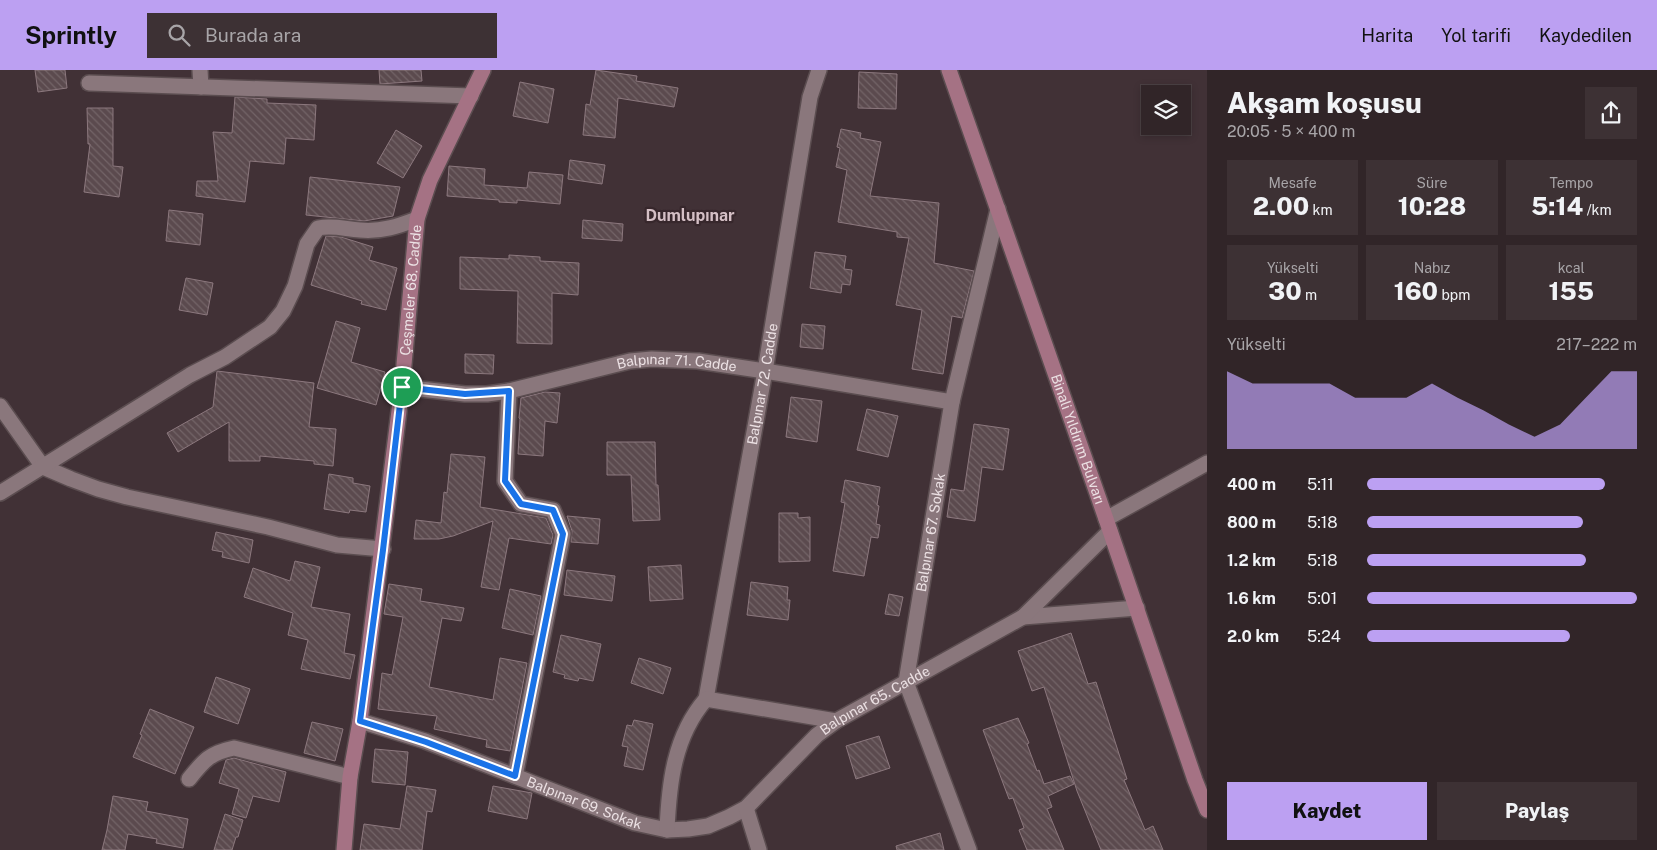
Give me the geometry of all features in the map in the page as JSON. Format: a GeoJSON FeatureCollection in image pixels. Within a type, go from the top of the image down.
{"type":"FeatureCollection","features":[{"type":"Feature","properties":{"kind":"street"},"geometry":{"type":"LineString","coordinates":[[200,70],[202,87]]}},
{"type":"Feature","properties":{"kind":"street","name":"Çeşmeler 68. Cadde"},"geometry":{"type":"LineString","coordinates":[[344,850],[350,776],[360,721],[383,550],[402,387],[417,219],[430,180],[483,70]]}},
{"type":"Feature","properties":{"kind":"street","name":"Balpınar 72. Cadde"},"geometry":{"type":"LineString","coordinates":[[706,700],[765,371],[810,97],[819,70]]}},
{"type":"Feature","properties":{"kind":"street","name":"Binali Yıldırım Bulvarı"},"geometry":{"type":"LineString","coordinates":[[949,70],[1207,810]]}},
{"type":"Feature","properties":{"kind":"street"},"geometry":{"type":"LineString","coordinates":[[89,83],[470,96]]}},
{"type":"Feature","properties":{"kind":"street","name":"Balpınar 67. Sokak"},"geometry":{"type":"LineString","coordinates":[[969,850],[906,682],[952,402],[998,209]]}},
{"type":"Feature","properties":{"kind":"street"},"geometry":{"type":"LineString","coordinates":[[0,493],[190,375],[225,357],[270,327],[283,310],[295,286],[308,244],[318,228],[329,226],[377,231],[395,228],[417,219]]}},
{"type":"Feature","properties":{"kind":"street","name":"Balpınar 71. Cadde"},"geometry":{"type":"LineString","coordinates":[[402,387],[465,394],[509,391],[620,363],[652,359],[698,361],[952,402]]}},
{"type":"Feature","properties":{"kind":"street"},"geometry":{"type":"LineString","coordinates":[[509,391],[505,481],[521,504],[553,510],[563,534],[515,776]]}},
{"type":"Feature","properties":{"kind":"street"},"geometry":{"type":"LineString","coordinates":[[0,406],[43,467],[98,489],[268,527],[336,545],[383,550]]}},
{"type":"Feature","properties":{"kind":"street","name":"Balpınar 65. Cadde"},"geometry":{"type":"LineString","coordinates":[[746,808],[817,735],[836,721],[1023,617],[1108,525],[1207,463]]}},
{"type":"Feature","properties":{"kind":"street","name":"Balpınar 65. Cadde"},"geometry":{"type":"LineString","coordinates":[[1023,617],[1136,608]]}},
{"type":"Feature","properties":{"kind":"street"},"geometry":{"type":"LineString","coordinates":[[667,830],[670,786],[676,754],[688,723],[706,700],[836,721]]}},
{"type":"Feature","properties":{"kind":"street","name":"Balpınar 69. Sokak"},"geometry":{"type":"LineString","coordinates":[[360,721],[426,742],[635,823],[667,830],[688,830],[708,826],[746,808]]}},
{"type":"Feature","properties":{"kind":"street"},"geometry":{"type":"LineString","coordinates":[[189,779],[210,755],[234,748],[350,776]]}},
{"type":"Feature","properties":{"kind":"street"},"geometry":{"type":"LineString","coordinates":[[746,808],[758,850]]}},
{"type":"Feature","properties":{"kind":"building"},"geometry":{"type":"Polygon","coordinates":[[[35,70],[65,70],[67,88],[38,92],[35,70]]]}},
{"type":"Feature","properties":{"kind":"building"},"geometry":{"type":"Polygon","coordinates":[[[379,70],[421,70],[422,81],[380,84],[379,70]]]}},
{"type":"Feature","properties":{"kind":"building"},"geometry":{"type":"Polygon","coordinates":[[[596,70],[637,76],[636,81],[678,88],[674,107],[618,98],[615,138],[583,135],[586,104],[590,105],[596,70]]]}},
{"type":"Feature","properties":{"kind":"building"},"geometry":{"type":"Polygon","coordinates":[[[859,72],[897,74],[896,109],[858,108],[859,72]]]}},
{"type":"Feature","properties":{"kind":"building"},"geometry":{"type":"Polygon","coordinates":[[[520,82],[554,89],[548,123],[513,116],[520,82]]]}},
{"type":"Feature","properties":{"kind":"building"},"geometry":{"type":"Polygon","coordinates":[[[235,97],[267,99],[267,103],[316,105],[314,140],[286,138],[284,164],[250,161],[245,202],[196,196],[197,181],[218,181],[213,132],[232,133],[235,97]]]}},
{"type":"Feature","properties":{"kind":"building"},"geometry":{"type":"Polygon","coordinates":[[[87,108],[113,108],[113,166],[123,167],[119,197],[84,192],[90,144],[88,144],[87,108]]]}},
{"type":"Feature","properties":{"kind":"building"},"geometry":{"type":"Polygon","coordinates":[[[841,129],[861,133],[860,138],[881,142],[870,196],[939,203],[934,263],[974,271],[962,318],[952,316],[943,374],[912,369],[922,310],[896,305],[909,238],[897,237],[897,232],[838,222],[847,170],[836,167],[840,148],[837,147],[841,129]]]}},
{"type":"Feature","properties":{"kind":"building"},"geometry":{"type":"Polygon","coordinates":[[[396,130],[422,146],[403,178],[377,163],[396,130]]]}},
{"type":"Feature","properties":{"kind":"building"},"geometry":{"type":"Polygon","coordinates":[[[570,160],[605,165],[602,184],[568,179],[570,160]]]}},
{"type":"Feature","properties":{"kind":"building"},"geometry":{"type":"Polygon","coordinates":[[[449,166],[485,169],[484,185],[527,188],[529,172],[563,175],[560,204],[517,200],[517,203],[499,202],[499,200],[447,196],[449,166]]]}},
{"type":"Feature","properties":{"kind":"building"},"geometry":{"type":"Polygon","coordinates":[[[310,177],[400,187],[393,216],[364,221],[306,215],[310,177]]]}},
{"type":"Feature","properties":{"kind":"building"},"geometry":{"type":"Polygon","coordinates":[[[169,210],[203,214],[200,245],[166,241],[169,210]]]}},
{"type":"Feature","properties":{"kind":"building"},"geometry":{"type":"Polygon","coordinates":[[[583,220],[623,224],[622,241],[582,238],[583,220]]]}},
{"type":"Feature","properties":{"kind":"building"},"geometry":{"type":"Polygon","coordinates":[[[326,236],[341,237],[373,247],[369,260],[397,268],[386,310],[361,304],[362,301],[311,285],[326,236]]]}},
{"type":"Feature","properties":{"kind":"building"},"geometry":{"type":"Polygon","coordinates":[[[815,252],[846,256],[844,269],[852,270],[850,285],[842,284],[841,293],[810,288],[815,252]]]}},
{"type":"Feature","properties":{"kind":"building"},"geometry":{"type":"Polygon","coordinates":[[[509,255],[540,257],[540,261],[579,263],[578,295],[552,293],[552,344],[517,343],[518,291],[460,289],[460,257],[509,259],[509,255]]]}},
{"type":"Feature","properties":{"kind":"building"},"geometry":{"type":"Polygon","coordinates":[[[186,278],[213,283],[207,315],[179,310],[186,278]]]}},
{"type":"Feature","properties":{"kind":"building"},"geometry":{"type":"Polygon","coordinates":[[[336,321],[360,328],[351,362],[385,372],[376,405],[317,388],[336,321]]]}},
{"type":"Feature","properties":{"kind":"building"},"geometry":{"type":"Polygon","coordinates":[[[802,324],[825,326],[823,349],[800,347],[802,324]]]}},
{"type":"Feature","properties":{"kind":"building"},"geometry":{"type":"Polygon","coordinates":[[[465,354],[494,355],[493,374],[465,373],[465,354]]]}},
{"type":"Feature","properties":{"kind":"building"},"geometry":{"type":"Polygon","coordinates":[[[217,371],[314,383],[309,427],[336,429],[333,466],[314,464],[314,461],[260,456],[260,461],[229,461],[229,422],[178,452],[167,433],[213,407],[217,371]]]}},
{"type":"Feature","properties":{"kind":"building"},"geometry":{"type":"Polygon","coordinates":[[[545,392],[560,393],[557,423],[545,421],[543,456],[518,454],[521,398],[545,392]]]}},
{"type":"Feature","properties":{"kind":"building"},"geometry":{"type":"Polygon","coordinates":[[[791,397],[822,401],[817,442],[786,437],[791,397]]]}},
{"type":"Feature","properties":{"kind":"building"},"geometry":{"type":"Polygon","coordinates":[[[867,409],[898,416],[888,457],[857,450],[867,409]]]}},
{"type":"Feature","properties":{"kind":"building"},"geometry":{"type":"Polygon","coordinates":[[[974,424],[1009,429],[1003,470],[982,467],[975,521],[947,517],[951,489],[964,491],[974,424]]]}},
{"type":"Feature","properties":{"kind":"building"},"geometry":{"type":"Polygon","coordinates":[[[607,442],[655,442],[656,485],[658,485],[660,520],[633,521],[631,475],[607,475],[607,442]]]}},
{"type":"Feature","properties":{"kind":"building"},"geometry":{"type":"Polygon","coordinates":[[[451,454],[485,457],[480,507],[546,518],[553,535],[551,544],[509,538],[499,590],[481,587],[493,521],[453,536],[439,539],[414,539],[416,520],[441,523],[444,492],[447,493],[451,454]]]}},
{"type":"Feature","properties":{"kind":"building"},"geometry":{"type":"Polygon","coordinates":[[[329,474],[353,478],[353,483],[370,486],[366,512],[350,510],[349,513],[324,509],[329,474]]]}},
{"type":"Feature","properties":{"kind":"building"},"geometry":{"type":"Polygon","coordinates":[[[845,480],[880,487],[876,524],[880,525],[878,538],[871,537],[864,576],[833,571],[845,503],[841,502],[845,480]]]}},
{"type":"Feature","properties":{"kind":"building"},"geometry":{"type":"Polygon","coordinates":[[[779,513],[798,513],[798,518],[810,517],[810,561],[779,562],[779,513]]]}},
{"type":"Feature","properties":{"kind":"building"},"geometry":{"type":"Polygon","coordinates":[[[567,516],[600,519],[598,544],[571,542],[572,531],[567,516]]]}},
{"type":"Feature","properties":{"kind":"building"},"geometry":{"type":"Polygon","coordinates":[[[216,532],[253,540],[249,563],[222,557],[223,552],[212,550],[216,532]]]}},
{"type":"Feature","properties":{"kind":"building"},"geometry":{"type":"Polygon","coordinates":[[[295,561],[320,567],[311,607],[350,614],[344,653],[355,655],[350,679],[301,669],[308,640],[288,635],[293,613],[244,597],[253,568],[290,581],[295,561]]]}},
{"type":"Feature","properties":{"kind":"building"},"geometry":{"type":"Polygon","coordinates":[[[681,565],[683,599],[650,601],[648,567],[681,565]]]}},
{"type":"Feature","properties":{"kind":"building"},"geometry":{"type":"Polygon","coordinates":[[[567,570],[615,576],[612,601],[564,595],[567,570]]]}},
{"type":"Feature","properties":{"kind":"building"},"geometry":{"type":"Polygon","coordinates":[[[751,582],[788,587],[787,600],[790,600],[788,620],[747,615],[751,582]]]}},
{"type":"Feature","properties":{"kind":"building"},"geometry":{"type":"Polygon","coordinates":[[[389,584],[422,589],[420,601],[464,608],[461,621],[442,618],[429,687],[493,700],[500,658],[527,663],[510,751],[486,747],[487,740],[434,729],[437,716],[378,709],[382,673],[392,675],[403,617],[384,614],[389,584]]]}},
{"type":"Feature","properties":{"kind":"building"},"geometry":{"type":"Polygon","coordinates":[[[510,589],[541,596],[533,635],[502,628],[510,589]]]}},
{"type":"Feature","properties":{"kind":"building"},"geometry":{"type":"Polygon","coordinates":[[[889,594],[903,597],[899,616],[885,614],[889,594]]]}},
{"type":"Feature","properties":{"kind":"building"},"geometry":{"type":"Polygon","coordinates":[[[1071,633],[1088,684],[1096,682],[1127,779],[1124,780],[1145,830],[1153,826],[1163,850],[1101,850],[1077,791],[1044,687],[1032,691],[1018,651],[1071,633]]]}},
{"type":"Feature","properties":{"kind":"building"},"geometry":{"type":"Polygon","coordinates":[[[561,635],[601,644],[593,681],[579,678],[578,681],[564,678],[565,675],[553,672],[561,635]]]}},
{"type":"Feature","properties":{"kind":"building"},"geometry":{"type":"Polygon","coordinates":[[[639,658],[671,668],[663,694],[631,683],[639,658]]]}},
{"type":"Feature","properties":{"kind":"building"},"geometry":{"type":"Polygon","coordinates":[[[216,677],[250,689],[238,724],[204,712],[216,677]]]}},
{"type":"Feature","properties":{"kind":"building"},"geometry":{"type":"Polygon","coordinates":[[[150,709],[194,727],[175,774],[133,757],[150,709]]]}},
{"type":"Feature","properties":{"kind":"building"},"geometry":{"type":"Polygon","coordinates":[[[1018,718],[1029,743],[1027,744],[1037,771],[1039,770],[1044,784],[1070,776],[1074,784],[1048,796],[1052,807],[1047,809],[1064,850],[1027,850],[1019,830],[1024,828],[1013,798],[1009,799],[983,730],[1018,718]]]}},
{"type":"Feature","properties":{"kind":"building"},"geometry":{"type":"Polygon","coordinates":[[[634,720],[653,724],[643,770],[624,766],[628,747],[622,746],[627,725],[632,726],[634,720]]]}},
{"type":"Feature","properties":{"kind":"building"},"geometry":{"type":"Polygon","coordinates":[[[312,722],[343,729],[335,761],[304,753],[312,722]]]}},
{"type":"Feature","properties":{"kind":"building"},"geometry":{"type":"Polygon","coordinates":[[[879,736],[890,768],[856,779],[846,746],[879,736]]]}},
{"type":"Feature","properties":{"kind":"building"},"geometry":{"type":"Polygon","coordinates":[[[375,749],[408,752],[405,785],[372,782],[375,749]]]}},
{"type":"Feature","properties":{"kind":"building"},"geometry":{"type":"Polygon","coordinates":[[[234,758],[286,772],[279,802],[253,796],[246,818],[232,814],[239,789],[219,783],[226,760],[234,758]]]}},
{"type":"Feature","properties":{"kind":"building"},"geometry":{"type":"Polygon","coordinates":[[[407,786],[436,790],[432,812],[427,811],[422,850],[360,850],[364,824],[400,829],[407,786]]]}},
{"type":"Feature","properties":{"kind":"building"},"geometry":{"type":"Polygon","coordinates":[[[493,786],[532,793],[527,819],[488,811],[493,786]]]}},
{"type":"Feature","properties":{"kind":"building"},"geometry":{"type":"Polygon","coordinates":[[[113,796],[148,802],[146,811],[188,819],[183,848],[156,843],[157,839],[128,834],[125,850],[102,850],[113,796]]]}},
{"type":"Feature","properties":{"kind":"building"},"geometry":{"type":"Polygon","coordinates":[[[225,814],[243,820],[238,837],[236,837],[232,850],[214,850],[225,814]]]}},
{"type":"Feature","properties":{"kind":"building"},"geometry":{"type":"Polygon","coordinates":[[[940,833],[944,850],[897,850],[896,846],[940,833]]]}},
{"type":"Feature","properties":{"kind":"district","name":"Dumlupınar"},"geometry":{"type":"Point","coordinates":[690,215]}},
{"type":"Feature","properties":{"kind":"route"},"geometry":{"type":"LineString","coordinates":[[402,387],[465,394],[509,391],[505,481],[521,504],[553,510],[563,534],[515,776],[426,742],[360,721],[402,387]]}}]}
